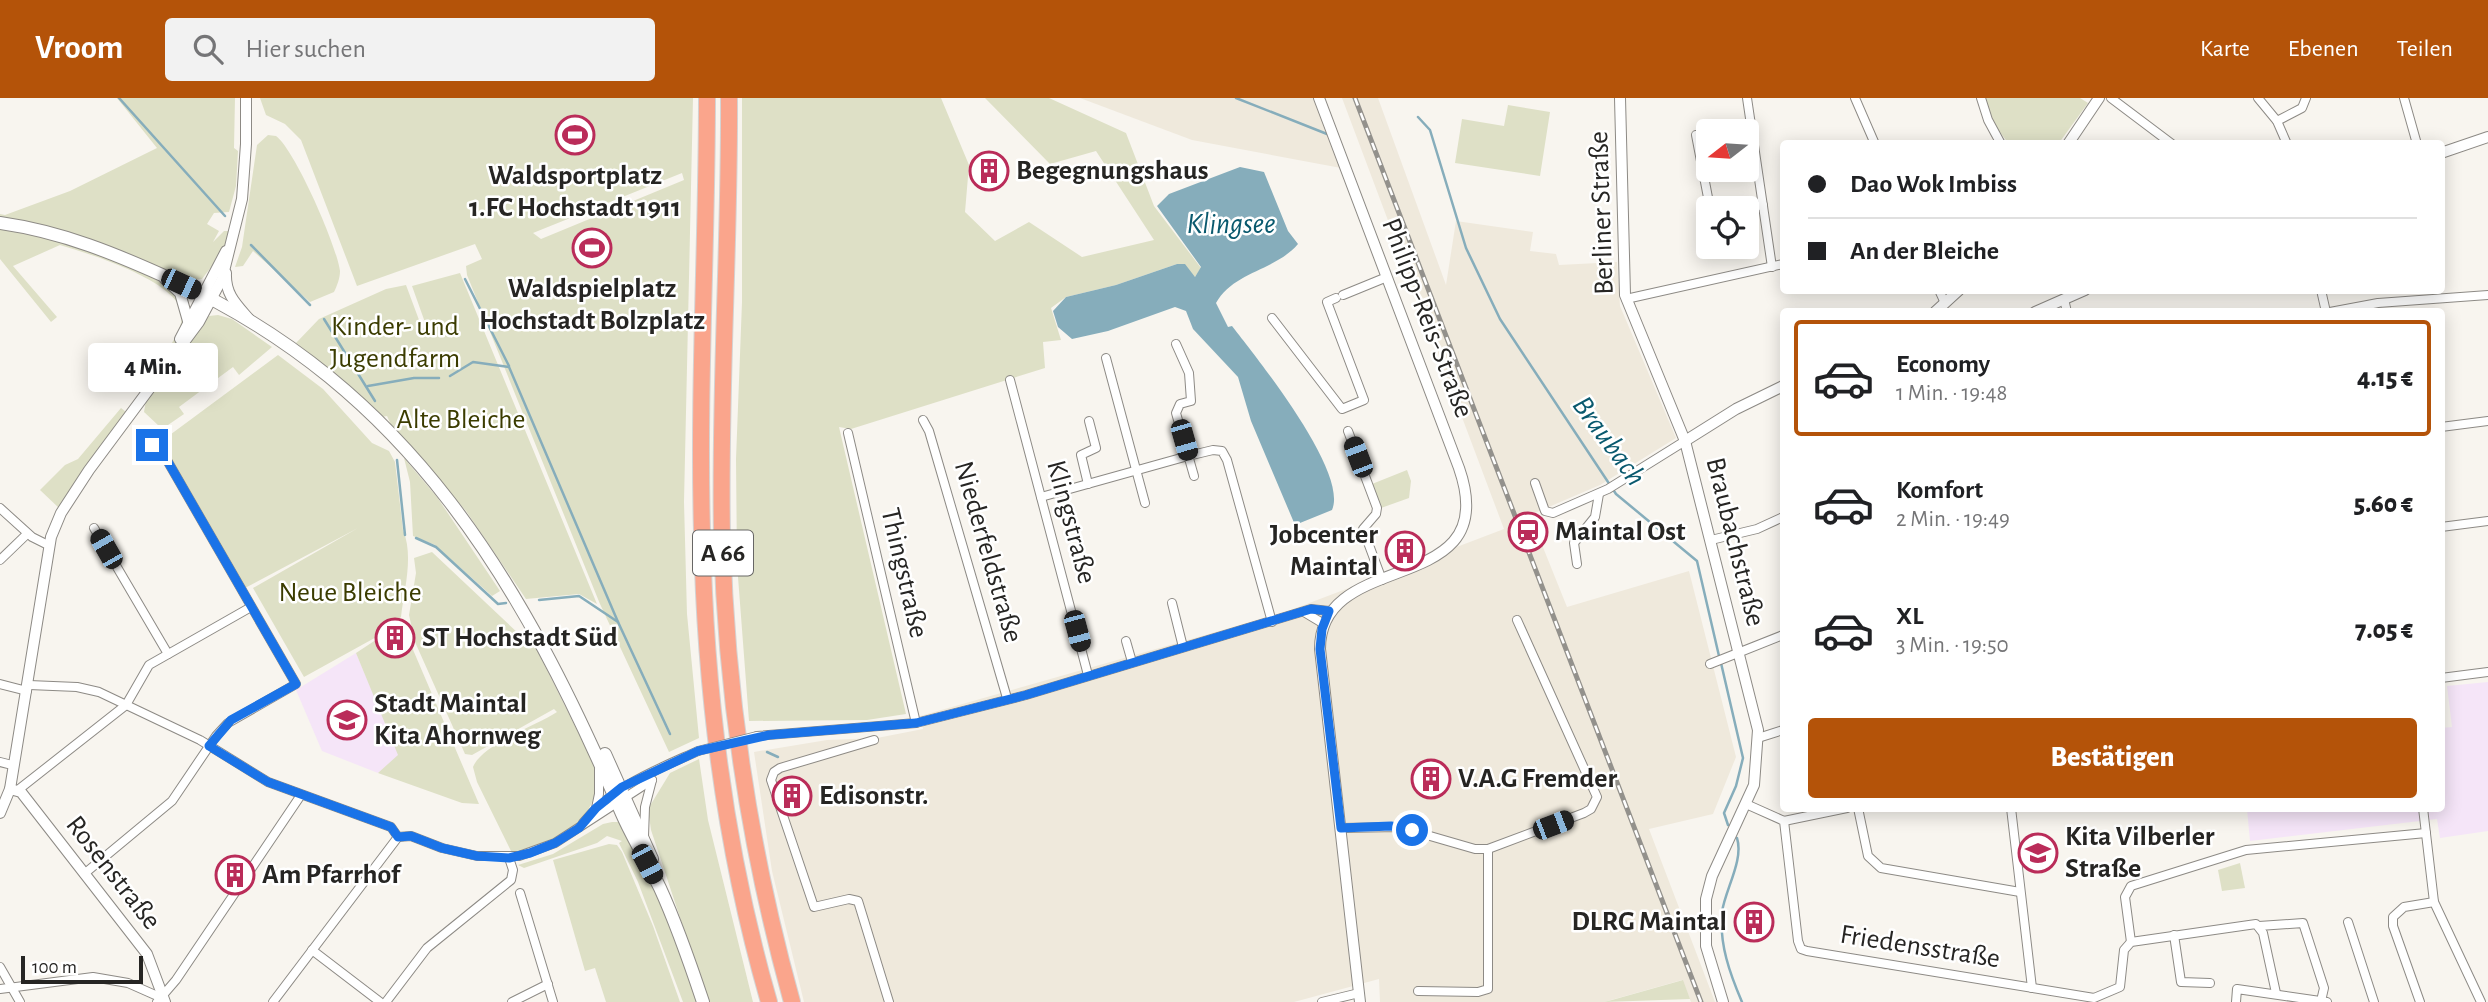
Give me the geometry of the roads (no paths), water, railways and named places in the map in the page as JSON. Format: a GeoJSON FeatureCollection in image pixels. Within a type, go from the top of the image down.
{"type":"FeatureCollection","features":[{"type":"Feature","properties":{"kind":"highway","name":"A 66"},"geometry":{"type":"LineString","coordinates":[[707,98],[701,488],[708,655],[731,836],[747,919],[769,1002]]}},
{"type":"Feature","properties":{"kind":"highway","name":"A 66"},"geometry":{"type":"LineString","coordinates":[[729,98],[722,460],[724,587],[732,687],[753,831],[792,1002]]}},
{"type":"Feature","properties":{"kind":"main road"},"geometry":{"type":"LineString","coordinates":[[0,223],[55,234],[104,248],[249,318],[292,346],[354,397],[419,464],[458,512],[491,561],[570,697],[620,795],[703,1002]]}},
{"type":"Feature","properties":{"kind":"main road"},"geometry":{"type":"LineString","coordinates":[[570,697],[598,758],[644,836],[659,887]]}},
{"type":"Feature","properties":{"kind":"street"},"geometry":{"type":"LineString","coordinates":[[246,98],[244,183],[227,264],[227,290],[249,318]]}},
{"type":"Feature","properties":{"kind":"street","name":"Philipp-Reis-Straße"},"geometry":{"type":"LineString","coordinates":[[1319,98],[1463,479],[1466,515],[1457,537],[1444,552],[1424,564],[1382,580]]}},
{"type":"Feature","properties":{"kind":"street","name":"Berliner Straße"},"geometry":{"type":"LineString","coordinates":[[1620,98],[1626,299],[1685,441]]}},
{"type":"Feature","properties":{"kind":"street"},"geometry":{"type":"LineString","coordinates":[[1747,98],[1772,267]]}},
{"type":"Feature","properties":{"kind":"street"},"geometry":{"type":"LineString","coordinates":[[1855,98],[1873,140]]}},
{"type":"Feature","properties":{"kind":"street"},"geometry":{"type":"LineString","coordinates":[[1981,98],[1998,140]]}},
{"type":"Feature","properties":{"kind":"street"},"geometry":{"type":"LineString","coordinates":[[2071,140],[2099,98]]}},
{"type":"Feature","properties":{"kind":"street"},"geometry":{"type":"LineString","coordinates":[[2111,98],[2167,140]]}},
{"type":"Feature","properties":{"kind":"street"},"geometry":{"type":"LineString","coordinates":[[2258,98],[2277,121],[2285,140]]}},
{"type":"Feature","properties":{"kind":"street"},"geometry":{"type":"LineString","coordinates":[[2277,121],[2302,108],[2306,98]]}},
{"type":"Feature","properties":{"kind":"street"},"geometry":{"type":"LineString","coordinates":[[2404,98],[2416,140]]}},
{"type":"Feature","properties":{"kind":"street"},"geometry":{"type":"LineString","coordinates":[[2445,152],[2488,137]]}},
{"type":"Feature","properties":{"kind":"street"},"geometry":{"type":"LineString","coordinates":[[1759,206],[1763,205]]}},
{"type":"Feature","properties":{"kind":"street"},"geometry":{"type":"LineString","coordinates":[[14,789],[12,765],[28,688],[48,545],[61,513],[89,470],[199,322],[231,241]]}},
{"type":"Feature","properties":{"kind":"street"},"geometry":{"type":"LineString","coordinates":[[171,358],[188,321],[207,297],[227,264]]}},
{"type":"Feature","properties":{"kind":"street"},"geometry":{"type":"LineString","coordinates":[[1626,299],[1780,265]]}},
{"type":"Feature","properties":{"kind":"street"},"geometry":{"type":"LineString","coordinates":[[160,275],[180,293],[188,321]]}},
{"type":"Feature","properties":{"kind":"street"},"geometry":{"type":"LineString","coordinates":[[1272,318],[1342,409],[1364,400],[1327,302],[1387,277]]}},
{"type":"Feature","properties":{"kind":"street"},"geometry":{"type":"LineString","coordinates":[[1941,308],[1955,294]]}},
{"type":"Feature","properties":{"kind":"street"},"geometry":{"type":"LineString","coordinates":[[2044,308],[2076,294]]}},
{"type":"Feature","properties":{"kind":"street"},"geometry":{"type":"LineString","coordinates":[[2350,308],[2378,303],[2488,295]]}},
{"type":"Feature","properties":{"kind":"street"},"geometry":{"type":"LineString","coordinates":[[2064,299],[2066,308]]}},
{"type":"Feature","properties":{"kind":"street"},"geometry":{"type":"LineString","coordinates":[[1176,344],[1189,373],[1191,401],[1180,404],[1177,413],[1194,476]]}},
{"type":"Feature","properties":{"kind":"street"},"geometry":{"type":"LineString","coordinates":[[1106,358],[1145,503]]}},
{"type":"Feature","properties":{"kind":"street","name":"Klingstraße"},"geometry":{"type":"LineString","coordinates":[[1010,380],[1088,675]]}},
{"type":"Feature","properties":{"kind":"street"},"geometry":{"type":"LineString","coordinates":[[1535,483],[1545,511],[1549,513],[1599,494],[1736,409],[1780,387]]}},
{"type":"Feature","properties":{"kind":"street","name":"Niederfeldstraße"},"geometry":{"type":"LineString","coordinates":[[923,420],[929,431],[1007,698]]}},
{"type":"Feature","properties":{"kind":"street"},"geometry":{"type":"LineString","coordinates":[[1088,484],[1082,455],[1096,448],[1089,421]]}},
{"type":"Feature","properties":{"kind":"street"},"geometry":{"type":"LineString","coordinates":[[2445,426],[2488,421]]}},
{"type":"Feature","properties":{"kind":"street"},"geometry":{"type":"LineString","coordinates":[[1322,1002],[1360,998],[1320,649],[1329,611],[1356,591],[1382,580],[1363,529],[1376,514],[1377,508],[1348,431]]}},
{"type":"Feature","properties":{"kind":"street","name":"Thingstraße"},"geometry":{"type":"LineString","coordinates":[[848,433],[916,723]]}},
{"type":"Feature","properties":{"kind":"street","name":"Braubachstraße"},"geometry":{"type":"LineString","coordinates":[[1685,441],[1740,653],[1758,738],[1757,769],[1746,804],[1712,876],[1706,900],[1706,946],[1723,1002]]}},
{"type":"Feature","properties":{"kind":"street"},"geometry":{"type":"LineString","coordinates":[[84,874],[166,807],[231,720],[296,684],[164,455],[152,445]]}},
{"type":"Feature","properties":{"kind":"street"},"geometry":{"type":"LineString","coordinates":[[1041,498],[1218,450],[1225,455],[1272,622]]}},
{"type":"Feature","properties":{"kind":"street"},"geometry":{"type":"LineString","coordinates":[[1577,564],[1574,543],[1595,517],[1599,494]]}},
{"type":"Feature","properties":{"kind":"street"},"geometry":{"type":"LineString","coordinates":[[0,508],[27,534],[48,545]]}},
{"type":"Feature","properties":{"kind":"street"},"geometry":{"type":"LineString","coordinates":[[1710,540],[1757,529],[1780,518]]}},
{"type":"Feature","properties":{"kind":"street"},"geometry":{"type":"LineString","coordinates":[[2445,526],[2488,521]]}},
{"type":"Feature","properties":{"kind":"street"},"geometry":{"type":"LineString","coordinates":[[94,528],[168,654]]}},
{"type":"Feature","properties":{"kind":"street"},"geometry":{"type":"LineString","coordinates":[[0,560],[27,534]]}},
{"type":"Feature","properties":{"kind":"street"},"geometry":{"type":"LineString","coordinates":[[1172,603],[1183,647]]}},
{"type":"Feature","properties":{"kind":"street"},"geometry":{"type":"LineString","coordinates":[[0,813],[14,789],[126,705],[144,670],[251,607]]}},
{"type":"Feature","properties":{"kind":"street"},"geometry":{"type":"LineString","coordinates":[[579,828],[596,808],[698,751],[757,736],[916,723],[1311,609],[1329,611]]}},
{"type":"Feature","properties":{"kind":"street"},"geometry":{"type":"LineString","coordinates":[[1304,612],[1324,624]]}},
{"type":"Feature","properties":{"kind":"street"},"geometry":{"type":"LineString","coordinates":[[1341,828],[1399,827],[1475,849],[1488,849],[1584,813],[1593,806],[1597,797],[1517,620]]}},
{"type":"Feature","properties":{"kind":"street"},"geometry":{"type":"LineString","coordinates":[[1740,653],[1780,636]]}},
{"type":"Feature","properties":{"kind":"street"},"geometry":{"type":"LineString","coordinates":[[1126,641],[1132,662]]}},
{"type":"Feature","properties":{"kind":"street","name":"Braubachstraße"},"geometry":{"type":"LineString","coordinates":[[1710,664],[1740,653]]}},
{"type":"Feature","properties":{"kind":"street"},"geometry":{"type":"LineString","coordinates":[[2445,677],[2488,672]]}},
{"type":"Feature","properties":{"kind":"street"},"geometry":{"type":"LineString","coordinates":[[0,684],[28,688],[86,688],[209,746],[259,778],[391,827],[398,837]]}},
{"type":"Feature","properties":{"kind":"street"},"geometry":{"type":"LineString","coordinates":[[1758,738],[1780,731]]}},
{"type":"Feature","properties":{"kind":"street"},"geometry":{"type":"LineString","coordinates":[[874,740],[780,768],[772,777],[804,885],[814,907],[849,899],[858,901],[889,1002]]}},
{"type":"Feature","properties":{"kind":"street"},"geometry":{"type":"LineString","coordinates":[[596,808],[599,794],[598,758]]}},
{"type":"Feature","properties":{"kind":"street"},"geometry":{"type":"LineString","coordinates":[[0,762],[12,765]]}},
{"type":"Feature","properties":{"kind":"street"},"geometry":{"type":"LineString","coordinates":[[644,836],[645,807],[652,780],[658,772]]}},
{"type":"Feature","properties":{"kind":"street"},"geometry":{"type":"LineString","coordinates":[[273,1002],[398,837],[407,835],[453,851],[509,858],[548,847],[579,828],[620,795],[652,780]]}},
{"type":"Feature","properties":{"kind":"street","name":"Rosenstraße"},"geometry":{"type":"LineString","coordinates":[[14,789],[147,954],[156,971],[161,1001]]}},
{"type":"Feature","properties":{"kind":"street"},"geometry":{"type":"LineString","coordinates":[[0,989],[93,977],[128,983],[161,1001],[301,795]]}},
{"type":"Feature","properties":{"kind":"street"},"geometry":{"type":"LineString","coordinates":[[1746,804],[1784,821],[1828,812]]}},
{"type":"Feature","properties":{"kind":"street"},"geometry":{"type":"LineString","coordinates":[[1859,812],[1868,856],[1881,869],[2020,892]]}},
{"type":"Feature","properties":{"kind":"street"},"geometry":{"type":"LineString","coordinates":[[2011,812],[2032,988]]}},
{"type":"Feature","properties":{"kind":"street"},"geometry":{"type":"LineString","coordinates":[[2424,812],[2434,902],[2481,1002]]}},
{"type":"Feature","properties":{"kind":"street","name":"Friedensstraße"},"geometry":{"type":"LineString","coordinates":[[1784,821],[1801,949],[2087,998],[2111,993],[2120,987],[2123,953],[2131,942]]}},
{"type":"Feature","properties":{"kind":"street"},"geometry":{"type":"LineString","coordinates":[[2236,1002],[2237,989],[2324,1002],[2325,988],[2303,923],[2259,926],[2251,923],[2131,942],[2125,897],[2131,886],[2246,850],[2426,832]]}},
{"type":"Feature","properties":{"kind":"street"},"geometry":{"type":"LineString","coordinates":[[1418,991],[1478,992],[1488,989],[1488,849]]}},
{"type":"Feature","properties":{"kind":"street"},"geometry":{"type":"LineString","coordinates":[[312,950],[383,1002],[427,948],[511,880],[513,870],[509,858]]}},
{"type":"Feature","properties":{"kind":"street"},"geometry":{"type":"LineString","coordinates":[[520,893],[553,1002]]}},
{"type":"Feature","properties":{"kind":"street"},"geometry":{"type":"LineString","coordinates":[[2420,1002],[2393,926],[2393,917],[2404,906],[2434,902]]}},
{"type":"Feature","properties":{"kind":"street"},"geometry":{"type":"LineString","coordinates":[[2348,922],[2374,1002]]}},
{"type":"Feature","properties":{"kind":"street"},"geometry":{"type":"LineString","coordinates":[[2259,926],[2276,993]]}},
{"type":"Feature","properties":{"kind":"street"},"geometry":{"type":"LineString","coordinates":[[2174,935],[2181,982],[2210,983]]}},
{"type":"Feature","properties":{"kind":"street"},"geometry":{"type":"LineString","coordinates":[[0,967],[20,1002]]}},
{"type":"Feature","properties":{"kind":"street"},"geometry":{"type":"LineString","coordinates":[[512,1002],[548,984]]}},
{"type":"Feature","properties":{"kind":"street"},"geometry":{"type":"LineString","coordinates":[[2258,1002],[2260,992]]}},
{"type":"Feature","properties":{"kind":"water","name":"Klingsee"},"geometry":{"type":"Polygon","coordinates":[[[1240,167],[1264,172],[1288,231],[1298,244],[1278,260],[1233,284],[1216,303],[1228,327],[1232,326],[1297,415],[1327,470],[1334,492],[1332,510],[1295,525],[1251,421],[1238,377],[1193,329],[1186,311],[1175,307],[1108,331],[1072,339],[1058,327],[1053,311],[1066,297],[1116,285],[1177,264],[1185,264],[1195,277],[1201,267],[1157,206],[1169,194],[1240,167]]]}},
{"type":"Feature","properties":{"kind":"waterway"},"geometry":{"type":"LineString","coordinates":[[119,98],[225,216]]}},
{"type":"Feature","properties":{"kind":"waterway","name":"Braubach"},"geometry":{"type":"LineString","coordinates":[[1236,98],[1327,134]]}},
{"type":"Feature","properties":{"kind":"waterway","name":"Braubach"},"geometry":{"type":"LineString","coordinates":[[1418,117],[1430,130],[1466,248],[1500,319],[1616,494],[1697,561],[1719,656]]}},
{"type":"Feature","properties":{"kind":"waterway"},"geometry":{"type":"LineString","coordinates":[[251,245],[310,305]]}},
{"type":"Feature","properties":{"kind":"waterway"},"geometry":{"type":"LineString","coordinates":[[465,279],[509,366]]}},
{"type":"Feature","properties":{"kind":"waterway"},"geometry":{"type":"LineString","coordinates":[[324,319],[375,401]]}},
{"type":"Feature","properties":{"kind":"waterway"},"geometry":{"type":"LineString","coordinates":[[450,376],[473,362],[509,367],[618,622]]}},
{"type":"Feature","properties":{"kind":"waterway"},"geometry":{"type":"LineString","coordinates":[[368,386],[414,378],[439,378]]}},
{"type":"Feature","properties":{"kind":"waterway"},"geometry":{"type":"LineString","coordinates":[[397,460],[405,535]]}},
{"type":"Feature","properties":{"kind":"waterway"},"geometry":{"type":"LineString","coordinates":[[416,538],[436,547],[498,604],[506,603]]}},
{"type":"Feature","properties":{"kind":"waterway"},"geometry":{"type":"LineString","coordinates":[[539,600],[579,596],[618,622],[670,734]]}},
{"type":"Feature","properties":{"kind":"waterway","name":"Braubach"},"geometry":{"type":"LineString","coordinates":[[1721,663],[1743,758],[1736,786],[1724,813],[1728,825]]}},
{"type":"Feature","properties":{"kind":"waterway"},"geometry":{"type":"LineString","coordinates":[[767,752],[778,757]]}},
{"type":"Feature","properties":{"kind":"waterway","name":"Braubach"},"geometry":{"type":"LineString","coordinates":[[1737,838],[1738,856],[1722,912],[1722,936],[1726,958],[1742,1002]]}},
{"type":"Feature","properties":{"kind":"railway"},"geometry":{"type":"LineString","coordinates":[[1355,98],[1701,1002]]}},
{"type":"Feature","properties":{"kind":"place","name":"Waldsportplatz 1.FC Hochstadt 1911"},"geometry":{"type":"Point","coordinates":[575,135]}},
{"type":"Feature","properties":{"kind":"place","name":"Begegnungshaus"},"geometry":{"type":"Point","coordinates":[989,171]}},
{"type":"Feature","properties":{"kind":"place","name":"Waldspielplatz Hochstadt Bolzplatz"},"geometry":{"type":"Point","coordinates":[592,248]}},
{"type":"Feature","properties":{"kind":"place","name":"Maintal Ost"},"geometry":{"type":"Point","coordinates":[1528,532]}},
{"type":"Feature","properties":{"kind":"place","name":"Jobcenter Maintal"},"geometry":{"type":"Point","coordinates":[1405,551]}},
{"type":"Feature","properties":{"kind":"place","name":"ST Hochstadt Süd"},"geometry":{"type":"Point","coordinates":[395,638]}},
{"type":"Feature","properties":{"kind":"place","name":"Stadt Maintal Kita Ahornweg"},"geometry":{"type":"Point","coordinates":[347,720]}},
{"type":"Feature","properties":{"kind":"place","name":"V.A.G Fremder"},"geometry":{"type":"Point","coordinates":[1431,779]}},
{"type":"Feature","properties":{"kind":"place","name":"Edisonstr."},"geometry":{"type":"Point","coordinates":[792,796]}},
{"type":"Feature","properties":{"kind":"place","name":"Kita Vilberler Straße"},"geometry":{"type":"Point","coordinates":[2038,853]}},
{"type":"Feature","properties":{"kind":"place","name":"Am Pfarrhof"},"geometry":{"type":"Point","coordinates":[235,875]}},
{"type":"Feature","properties":{"kind":"place","name":"DLRG Maintal"},"geometry":{"type":"Point","coordinates":[1754,922]}},
{"type":"Feature","properties":{"kind":"park label","name":"Kinder- und Jugendfarm"},"geometry":{"type":"Point","coordinates":[395,343]}},
{"type":"Feature","properties":{"kind":"park label","name":"Alte Bleiche"},"geometry":{"type":"Point","coordinates":[461,420]}},
{"type":"Feature","properties":{"kind":"park label","name":"Neue Bleiche"},"geometry":{"type":"Point","coordinates":[350,593]}}]}
